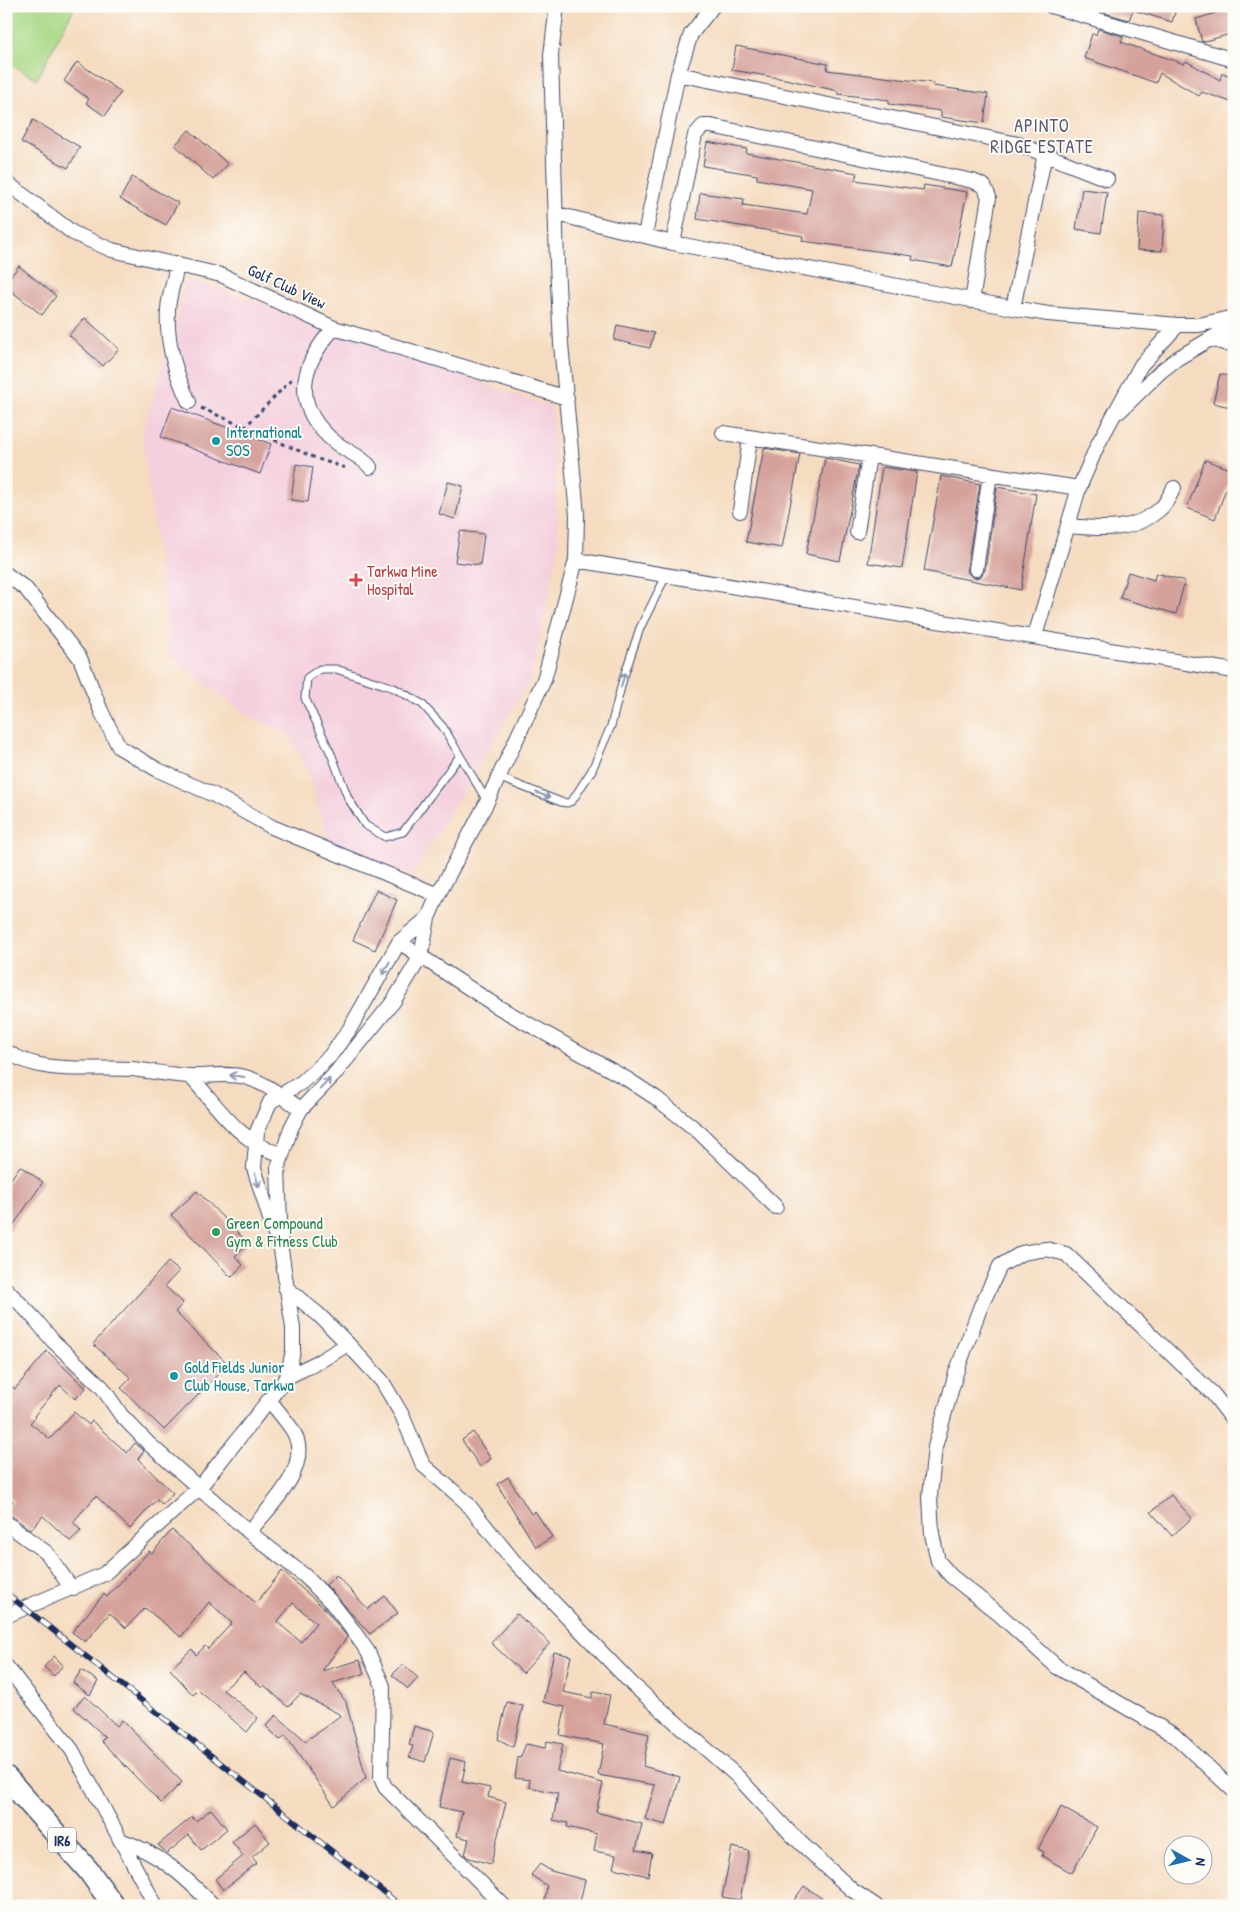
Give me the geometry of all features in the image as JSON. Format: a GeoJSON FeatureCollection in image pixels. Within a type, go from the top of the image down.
{"type":"FeatureCollection","features":[{"type":"Feature","properties":{"kind":"main road","name":"IR6"},"geometry":{"type":"LineString","coordinates":[[6,1777],[88,1870],[114,1906]]}},
{"type":"Feature","properties":{"kind":"street"},"geometry":{"type":"LineString","coordinates":[[287,1377],[292,1351],[293,1328],[281,1250],[278,1168],[290,1128],[301,1109],[332,1076],[394,1002],[421,956],[428,918],[438,895],[487,802],[544,680],[576,560],[577,515],[561,344],[551,55],[557,6]]}},
{"type":"Feature","properties":{"kind":"street"},"geometry":{"type":"LineString","coordinates":[[645,236],[678,74],[691,34],[713,6]]}},
{"type":"Feature","properties":{"kind":"street"},"geometry":{"type":"LineString","coordinates":[[1051,6],[1234,60]]}},
{"type":"Feature","properties":{"kind":"street"},"geometry":{"type":"LineString","coordinates":[[678,74],[1018,144],[1107,179]]}},
{"type":"Feature","properties":{"kind":"street"},"geometry":{"type":"LineString","coordinates":[[674,243],[695,135],[703,126],[712,126],[973,181],[984,186],[989,197],[972,301]]}},
{"type":"Feature","properties":{"kind":"street"},"geometry":{"type":"LineString","coordinates":[[1014,308],[1045,154]]}},
{"type":"Feature","properties":{"kind":"street","name":"Golf Club View"},"geometry":{"type":"LineString","coordinates":[[6,182],[73,233],[112,250],[221,275],[334,328],[567,398]]}},
{"type":"Feature","properties":{"kind":"street"},"geometry":{"type":"LineString","coordinates":[[557,214],[674,243],[1048,314],[1178,326],[1220,321],[1234,317]]}},
{"type":"Feature","properties":{"kind":"street"},"geometry":{"type":"LineString","coordinates":[[178,264],[168,309],[170,339],[180,384],[190,402]]}},
{"type":"Feature","properties":{"kind":"street"},"geometry":{"type":"LineString","coordinates":[[1220,321],[1234,325]]}},
{"type":"Feature","properties":{"kind":"street"},"geometry":{"type":"LineString","coordinates":[[1113,416],[1160,372],[1234,325]]}},
{"type":"Feature","properties":{"kind":"street"},"geometry":{"type":"LineString","coordinates":[[1035,636],[1079,488],[1113,416],[1141,365],[1178,326]]}},
{"type":"Feature","properties":{"kind":"street"},"geometry":{"type":"LineString","coordinates":[[334,328],[314,351],[308,365],[305,393],[309,411],[317,426],[334,442],[370,468]]}},
{"type":"Feature","properties":{"kind":"street"},"geometry":{"type":"LineString","coordinates":[[1211,339],[1234,346]]}},
{"type":"Feature","properties":{"kind":"street"},"geometry":{"type":"LineString","coordinates":[[723,433],[1079,488]]}},
{"type":"Feature","properties":{"kind":"street"},"geometry":{"type":"LineString","coordinates":[[740,511],[750,438]]}},
{"type":"Feature","properties":{"kind":"street"},"geometry":{"type":"LineString","coordinates":[[857,532],[869,456]]}},
{"type":"Feature","properties":{"kind":"street"},"geometry":{"type":"LineString","coordinates":[[976,569],[990,474]]}},
{"type":"Feature","properties":{"kind":"street"},"geometry":{"type":"LineString","coordinates":[[1068,526],[1112,530],[1136,523],[1162,507],[1174,488]]}},
{"type":"Feature","properties":{"kind":"street"},"geometry":{"type":"LineString","coordinates":[[576,560],[1234,671]]}},
{"type":"Feature","properties":{"kind":"street"},"geometry":{"type":"LineString","coordinates":[[6,574],[26,589],[80,658],[101,712],[120,747],[158,770],[214,795],[272,827],[438,895]]}},
{"type":"Feature","properties":{"kind":"street"},"geometry":{"type":"LineString","coordinates":[[281,1250],[266,1210],[254,1168],[254,1143],[270,1102],[302,1082],[330,1056],[349,1030],[399,942],[428,918]]}},
{"type":"Feature","properties":{"kind":"street"},"geometry":{"type":"LineString","coordinates":[[399,942],[498,1007],[619,1074],[656,1098],[699,1132],[776,1207]]}},
{"type":"Feature","properties":{"kind":"street"},"geometry":{"type":"LineString","coordinates":[[349,1030],[363,1037]]}},
{"type":"Feature","properties":{"kind":"street"},"geometry":{"type":"LineString","coordinates":[[6,1051],[15,1057],[42,1067],[131,1069],[190,1076],[221,1074],[246,1077],[301,1109]]}},
{"type":"Feature","properties":{"kind":"street"},"geometry":{"type":"LineString","coordinates":[[190,1076],[228,1119],[254,1143],[282,1154]]}},
{"type":"Feature","properties":{"kind":"street"},"geometry":{"type":"LineString","coordinates":[[1234,1421],[1207,1388],[1066,1254],[1046,1249],[1022,1253],[1000,1266],[980,1308],[956,1373],[935,1448],[930,1496],[932,1534],[938,1561],[951,1576],[998,1614],[1057,1668],[1174,1735],[1234,1791]]}},
{"type":"Feature","properties":{"kind":"street"},"geometry":{"type":"LineString","coordinates":[[286,1286],[319,1315],[382,1381],[402,1416],[424,1465],[466,1502],[512,1559],[632,1684],[737,1776],[792,1835],[852,1890],[876,1906]]}},
{"type":"Feature","properties":{"kind":"street"},"geometry":{"type":"LineString","coordinates":[[6,1289],[34,1318],[53,1342],[102,1387],[121,1415],[149,1444],[200,1486],[249,1532],[305,1576],[332,1603],[368,1652],[383,1686],[382,1778],[385,1787],[504,1906]]}},
{"type":"Feature","properties":{"kind":"street"},"geometry":{"type":"LineString","coordinates":[[6,1616],[104,1574],[200,1486],[287,1377],[320,1361],[348,1344]]}},
{"type":"Feature","properties":{"kind":"street"},"geometry":{"type":"LineString","coordinates":[[249,1532],[280,1493],[296,1468],[298,1450],[294,1433],[269,1400]]}},
{"type":"Feature","properties":{"kind":"street"},"geometry":{"type":"LineString","coordinates":[[6,1524],[48,1553],[72,1588]]}},
{"type":"Feature","properties":{"kind":"street"},"geometry":{"type":"LineString","coordinates":[[6,1666],[72,1750],[156,1906]]}},
{"type":"Feature","properties":{"kind":"street"},"geometry":{"type":"LineString","coordinates":[[120,1840],[145,1849],[176,1869],[214,1906]]}},
{"type":"Feature","properties":{"kind":"lane"},"geometry":{"type":"LineString","coordinates":[[498,777],[561,802],[572,801],[592,770],[607,734],[640,628],[666,576]]}},
{"type":"Feature","properties":{"kind":"lane"},"geometry":{"type":"LineString","coordinates":[[459,757],[403,832],[385,837],[364,825],[348,798],[304,698],[307,678],[320,669],[336,669],[394,688],[422,704],[442,727],[487,802]]}},
{"type":"Feature","properties":{"kind":"path"},"geometry":{"type":"LineString","coordinates":[[244,428],[282,387],[308,365]]}},
{"type":"Feature","properties":{"kind":"path"},"geometry":{"type":"LineString","coordinates":[[190,402],[244,428],[318,459],[364,471],[369,471],[370,468]]}},
{"type":"Feature","properties":{"kind":"shaded area","name":"Tarkwa Mine Hospital"},"geometry":{"type":"Polygon","coordinates":[[[188,278],[552,408],[559,544],[532,676],[412,876],[330,846],[307,769],[288,733],[246,715],[169,656],[166,615],[142,434],[188,278]]]}},
{"type":"Feature","properties":{"kind":"green space"},"geometry":{"type":"Polygon","coordinates":[[[6,6],[75,6],[37,79],[6,62],[6,6]]]}},
{"type":"Feature","properties":{"kind":"building"},"geometry":{"type":"Polygon","coordinates":[[[1107,6],[1177,6],[1172,22],[1133,10],[1129,20],[1105,13],[1107,6]]]}},
{"type":"Feature","properties":{"kind":"building"},"geometry":{"type":"Polygon","coordinates":[[[1232,8],[1234,33],[1202,42],[1196,19],[1232,8]]]}},
{"type":"Feature","properties":{"kind":"building"},"geometry":{"type":"Polygon","coordinates":[[[1098,29],[1123,36],[1121,42],[1184,64],[1186,61],[1220,80],[1222,73],[1234,77],[1234,103],[1202,92],[1199,96],[1160,73],[1156,83],[1084,58],[1092,34],[1096,35],[1098,29]]]}},
{"type":"Feature","properties":{"kind":"building"},"geometry":{"type":"Polygon","coordinates":[[[736,46],[828,64],[827,70],[933,83],[933,86],[988,94],[984,123],[941,117],[941,111],[889,104],[889,100],[838,94],[838,91],[785,79],[732,70],[736,46]]]}},
{"type":"Feature","properties":{"kind":"building"},"geometry":{"type":"Polygon","coordinates":[[[77,62],[121,92],[105,116],[86,103],[89,99],[64,81],[77,62]]]}},
{"type":"Feature","properties":{"kind":"building"},"geometry":{"type":"Polygon","coordinates":[[[33,120],[80,147],[68,168],[21,142],[33,120]]]}},
{"type":"Feature","properties":{"kind":"building"},"geometry":{"type":"Polygon","coordinates":[[[189,130],[228,164],[213,180],[175,145],[189,130]]]}},
{"type":"Feature","properties":{"kind":"building"},"geometry":{"type":"Polygon","coordinates":[[[707,142],[747,149],[746,153],[857,173],[855,180],[923,190],[924,185],[967,192],[952,267],[912,260],[913,256],[802,241],[803,236],[697,219],[700,193],[744,199],[743,205],[807,214],[812,189],[757,179],[757,175],[703,166],[707,142]]]}},
{"type":"Feature","properties":{"kind":"building"},"geometry":{"type":"Polygon","coordinates":[[[132,177],[178,203],[166,225],[120,199],[132,177]]]}},
{"type":"Feature","properties":{"kind":"building"},"geometry":{"type":"Polygon","coordinates":[[[1082,189],[1107,192],[1101,233],[1076,229],[1082,189]]]}},
{"type":"Feature","properties":{"kind":"building"},"geometry":{"type":"Polygon","coordinates":[[[1139,213],[1164,215],[1162,251],[1137,250],[1139,213]]]}},
{"type":"Feature","properties":{"kind":"building"},"geometry":{"type":"Polygon","coordinates":[[[19,266],[56,296],[42,315],[6,287],[6,282],[19,266]]]}},
{"type":"Feature","properties":{"kind":"building"},"geometry":{"type":"Polygon","coordinates":[[[85,318],[119,349],[103,366],[69,335],[85,318]]]}},
{"type":"Feature","properties":{"kind":"building"},"geometry":{"type":"Polygon","coordinates":[[[617,325],[654,333],[650,348],[614,340],[617,325]]]}},
{"type":"Feature","properties":{"kind":"building"},"geometry":{"type":"Polygon","coordinates":[[[1220,374],[1234,377],[1234,408],[1213,403],[1220,374]]]}},
{"type":"Feature","properties":{"kind":"building","name":"International SOS"},"geometry":{"type":"Polygon","coordinates":[[[172,407],[271,444],[260,474],[161,437],[172,407]]]}},
{"type":"Feature","properties":{"kind":"building"},"geometry":{"type":"Polygon","coordinates":[[[764,448],[800,454],[782,548],[746,542],[764,448]]]}},
{"type":"Feature","properties":{"kind":"building"},"geometry":{"type":"Polygon","coordinates":[[[825,458],[859,465],[840,561],[806,554],[825,458]]]}},
{"type":"Feature","properties":{"kind":"building"},"geometry":{"type":"Polygon","coordinates":[[[1205,460],[1233,470],[1215,519],[1187,508],[1205,460]]]}},
{"type":"Feature","properties":{"kind":"building"},"geometry":{"type":"Polygon","coordinates":[[[296,464],[313,467],[308,502],[291,500],[296,464]]]}},
{"type":"Feature","properties":{"kind":"building"},"geometry":{"type":"Polygon","coordinates":[[[882,467],[917,472],[902,568],[868,563],[882,467]]]}},
{"type":"Feature","properties":{"kind":"building"},"geometry":{"type":"Polygon","coordinates":[[[941,476],[980,484],[967,568],[968,573],[974,578],[980,577],[985,570],[997,487],[1036,494],[1021,590],[924,571],[941,476]]]}},
{"type":"Feature","properties":{"kind":"building"},"geometry":{"type":"Polygon","coordinates":[[[448,482],[463,486],[455,519],[439,514],[448,482]]]}},
{"type":"Feature","properties":{"kind":"building"},"geometry":{"type":"Polygon","coordinates":[[[460,531],[484,534],[480,565],[455,562],[460,531]]]}},
{"type":"Feature","properties":{"kind":"building"},"geometry":{"type":"Polygon","coordinates":[[[1128,572],[1154,580],[1156,573],[1185,581],[1176,614],[1120,598],[1128,572]]]}},
{"type":"Feature","properties":{"kind":"building"},"geometry":{"type":"Polygon","coordinates":[[[376,890],[397,900],[375,950],[353,940],[376,890]]]}},
{"type":"Feature","properties":{"kind":"building"},"geometry":{"type":"Polygon","coordinates":[[[20,1166],[43,1182],[6,1236],[6,1186],[20,1166]]]}},
{"type":"Feature","properties":{"kind":"building"},"geometry":{"type":"Polygon","coordinates":[[[197,1191],[248,1243],[235,1256],[243,1265],[231,1277],[171,1215],[197,1191]]]}},
{"type":"Feature","properties":{"kind":"building"},"geometry":{"type":"Polygon","coordinates":[[[168,1262],[179,1271],[165,1286],[183,1303],[175,1312],[228,1364],[164,1430],[121,1388],[131,1378],[93,1344],[168,1262]]]}},
{"type":"Feature","properties":{"kind":"building"},"geometry":{"type":"Polygon","coordinates":[[[47,1351],[86,1388],[75,1399],[60,1385],[30,1423],[50,1439],[74,1412],[89,1425],[92,1421],[127,1453],[135,1443],[144,1451],[138,1459],[173,1493],[162,1504],[157,1499],[130,1529],[96,1496],[73,1522],[81,1531],[70,1541],[43,1516],[31,1530],[6,1512],[13,1501],[6,1493],[6,1382],[15,1389],[47,1351]]]}},
{"type":"Feature","properties":{"kind":"building"},"geometry":{"type":"Polygon","coordinates":[[[473,1432],[491,1459],[480,1467],[462,1440],[473,1432]]]}},
{"type":"Feature","properties":{"kind":"building"},"geometry":{"type":"Polygon","coordinates":[[[508,1477],[531,1514],[535,1511],[552,1537],[536,1547],[497,1484],[508,1477]]]}},
{"type":"Feature","properties":{"kind":"building"},"geometry":{"type":"Polygon","coordinates":[[[1171,1495],[1192,1518],[1172,1536],[1151,1512],[1171,1495]]]}},
{"type":"Feature","properties":{"kind":"building"},"geometry":{"type":"Polygon","coordinates":[[[172,1530],[256,1603],[282,1571],[325,1609],[347,1637],[322,1671],[360,1660],[364,1674],[332,1683],[346,1702],[366,1778],[334,1806],[285,1735],[280,1740],[266,1726],[276,1715],[306,1741],[341,1715],[300,1694],[288,1707],[264,1685],[262,1688],[244,1672],[223,1690],[258,1718],[247,1732],[198,1690],[193,1695],[170,1669],[192,1649],[196,1655],[205,1646],[208,1649],[232,1623],[209,1602],[181,1637],[145,1608],[126,1628],[110,1613],[85,1642],[72,1632],[104,1594],[107,1597],[149,1551],[152,1553],[172,1530]],[[293,1603],[277,1622],[301,1642],[316,1623],[293,1603]]]}},
{"type":"Feature","properties":{"kind":"building"},"geometry":{"type":"Polygon","coordinates":[[[336,1575],[368,1609],[385,1596],[398,1613],[370,1634],[326,1585],[336,1575]]]}},
{"type":"Feature","properties":{"kind":"building"},"geometry":{"type":"Polygon","coordinates":[[[517,1614],[550,1643],[523,1673],[491,1643],[517,1614]]]}},
{"type":"Feature","properties":{"kind":"building"},"geometry":{"type":"Polygon","coordinates":[[[554,1652],[571,1656],[563,1692],[592,1698],[593,1692],[610,1695],[604,1724],[649,1734],[643,1766],[680,1777],[666,1825],[645,1819],[655,1785],[598,1775],[604,1744],[560,1735],[565,1707],[543,1702],[554,1652]]]}},
{"type":"Feature","properties":{"kind":"building"},"geometry":{"type":"Polygon","coordinates":[[[54,1656],[63,1665],[54,1676],[44,1667],[54,1656]]]}},
{"type":"Feature","properties":{"kind":"building"},"geometry":{"type":"Polygon","coordinates":[[[403,1664],[418,1678],[408,1689],[392,1675],[403,1664]]]}},
{"type":"Feature","properties":{"kind":"building"},"geometry":{"type":"Polygon","coordinates":[[[81,1670],[98,1681],[90,1695],[73,1683],[81,1670]]]}},
{"type":"Feature","properties":{"kind":"building"},"geometry":{"type":"Polygon","coordinates":[[[85,1696],[117,1726],[122,1720],[182,1782],[161,1803],[101,1741],[105,1737],[74,1708],[85,1696]]]}},
{"type":"Feature","properties":{"kind":"building"},"geometry":{"type":"Polygon","coordinates":[[[507,1702],[523,1706],[513,1747],[498,1739],[507,1702]]]}},
{"type":"Feature","properties":{"kind":"building"},"geometry":{"type":"Polygon","coordinates":[[[414,1726],[434,1732],[425,1762],[409,1757],[413,1746],[409,1745],[414,1726]]]}},
{"type":"Feature","properties":{"kind":"building"},"geometry":{"type":"Polygon","coordinates":[[[547,1741],[563,1744],[557,1771],[603,1783],[596,1812],[642,1824],[636,1850],[652,1853],[648,1876],[613,1868],[616,1855],[594,1851],[597,1834],[567,1827],[568,1823],[553,1820],[558,1793],[529,1787],[530,1780],[515,1778],[518,1757],[520,1758],[526,1744],[545,1748],[547,1741]]]}},
{"type":"Feature","properties":{"kind":"building"},"geometry":{"type":"Polygon","coordinates":[[[450,1758],[466,1762],[462,1782],[490,1788],[488,1797],[506,1802],[491,1864],[469,1858],[465,1855],[469,1839],[457,1836],[462,1812],[439,1807],[450,1758]]]}},
{"type":"Feature","properties":{"kind":"building"},"geometry":{"type":"Polygon","coordinates":[[[1061,1807],[1097,1827],[1072,1873],[1042,1856],[1044,1852],[1038,1849],[1061,1807]]]}},
{"type":"Feature","properties":{"kind":"building"},"geometry":{"type":"Polygon","coordinates":[[[211,1809],[227,1829],[201,1850],[189,1835],[167,1853],[158,1845],[192,1817],[196,1821],[211,1809]]]}},
{"type":"Feature","properties":{"kind":"building"},"geometry":{"type":"Polygon","coordinates":[[[255,1823],[270,1842],[252,1857],[257,1863],[223,1890],[215,1879],[243,1856],[232,1842],[255,1823]]]}},
{"type":"Feature","properties":{"kind":"building"},"geometry":{"type":"Polygon","coordinates":[[[732,1847],[749,1851],[740,1900],[722,1897],[732,1847]]]}},
{"type":"Feature","properties":{"kind":"building"},"geometry":{"type":"Polygon","coordinates":[[[540,1864],[551,1871],[585,1880],[579,1906],[544,1906],[547,1886],[531,1875],[540,1864]]]}},
{"type":"Feature","properties":{"kind":"building"},"geometry":{"type":"Polygon","coordinates":[[[804,1886],[833,1906],[790,1906],[804,1886]]]}},
{"type":"Feature","properties":{"kind":"railway"},"geometry":{"type":"LineString","coordinates":[[6,1593],[401,1906]]}},
{"type":"Feature","properties":{"kind":"place","name":"International SOS"},"geometry":{"type":"Point","coordinates":[216,441]}},
{"type":"Feature","properties":{"kind":"place","name":"Tarkwa Mine Hospital"},"geometry":{"type":"Point","coordinates":[356,580]}},
{"type":"Feature","properties":{"kind":"place","name":"Green Compound Gym & Fitness Club"},"geometry":{"type":"Point","coordinates":[216,1232]}},
{"type":"Feature","properties":{"kind":"place","name":"Gold Fields Junior Club House, Tarkwa"},"geometry":{"type":"Point","coordinates":[174,1376]}},
{"type":"Feature","properties":{"kind":"district","name":"APINTO RIDGE ESTATE"},"geometry":{"type":"Point","coordinates":[1042,135]}}]}
